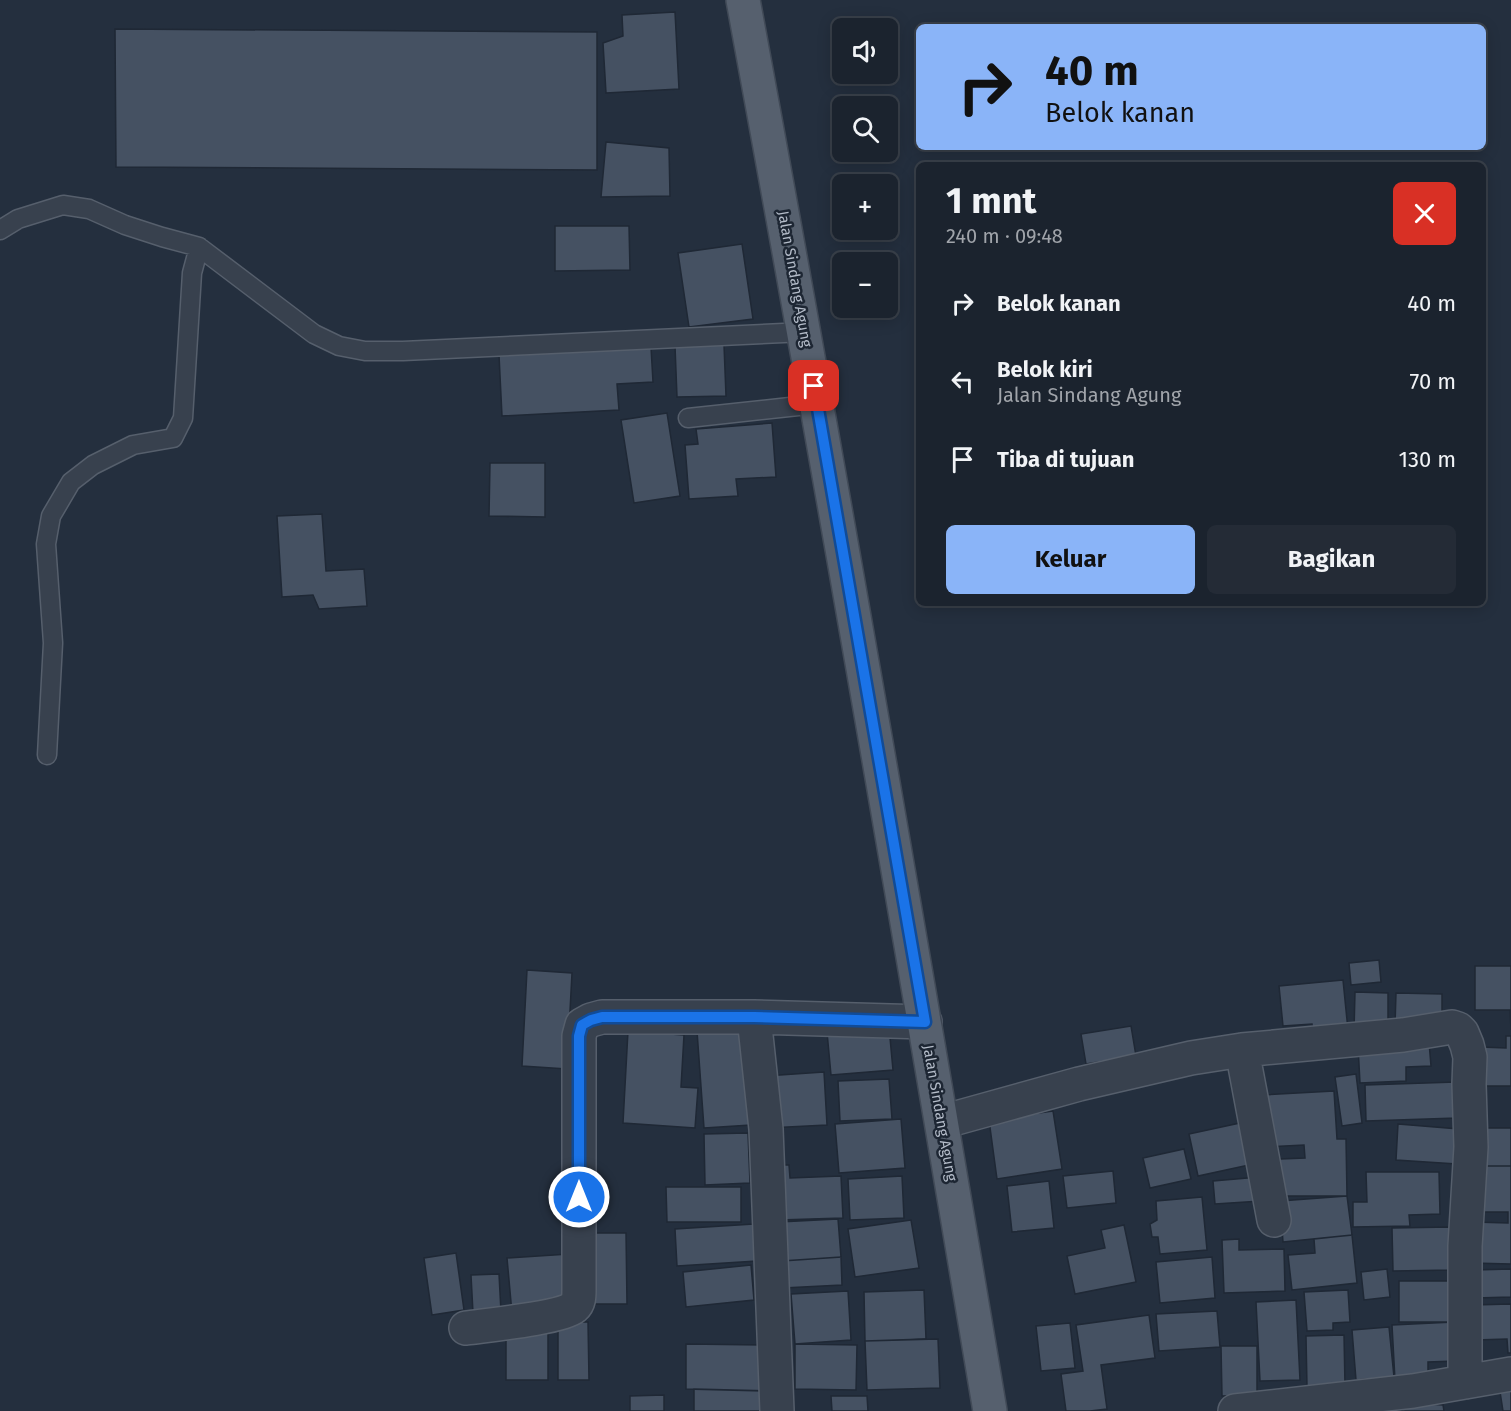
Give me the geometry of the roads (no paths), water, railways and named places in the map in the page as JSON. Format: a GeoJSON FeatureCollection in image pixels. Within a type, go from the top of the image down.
{"type":"FeatureCollection","features":[{"type":"Feature","properties":{"kind":"main road","name":"Jalan Sindang Agung"},"geometry":{"type":"LineString","coordinates":[[743,0],[805,332],[990,1411]]}},
{"type":"Feature","properties":{"kind":"street"},"geometry":{"type":"LineString","coordinates":[[466,1328],[558,1314],[578,1303],[579,1036],[582,1025],[602,1017],[754,1017],[925,1022]]}},
{"type":"Feature","properties":{"kind":"street"},"geometry":{"type":"LineString","coordinates":[[754,1017],[766,1129],[777,1411]]}},
{"type":"Feature","properties":{"kind":"street"},"geometry":{"type":"LineString","coordinates":[[942,1122],[1079,1084],[1191,1058],[1242,1050],[1370,1039],[1452,1027],[1458,1029],[1470,1057],[1471,1147],[1465,1246],[1465,1382]]}},
{"type":"Feature","properties":{"kind":"street"},"geometry":{"type":"LineString","coordinates":[[1242,1050],[1274,1220]]}},
{"type":"Feature","properties":{"kind":"street"},"geometry":{"type":"LineString","coordinates":[[1235,1411],[1413,1391],[1511,1374]]}},
{"type":"Feature","properties":{"kind":"lane"},"geometry":{"type":"LineString","coordinates":[[0,230],[18,219],[63,205],[89,209],[125,225],[199,247],[314,334],[339,346],[365,351],[805,332]]}},
{"type":"Feature","properties":{"kind":"lane"},"geometry":{"type":"LineString","coordinates":[[47,755],[53,643],[46,544],[51,516],[71,482],[93,465],[133,445],[173,438],[183,418],[192,273],[199,247]]}},
{"type":"Feature","properties":{"kind":"lane"},"geometry":{"type":"LineString","coordinates":[[688,418],[817,404]]}}]}
